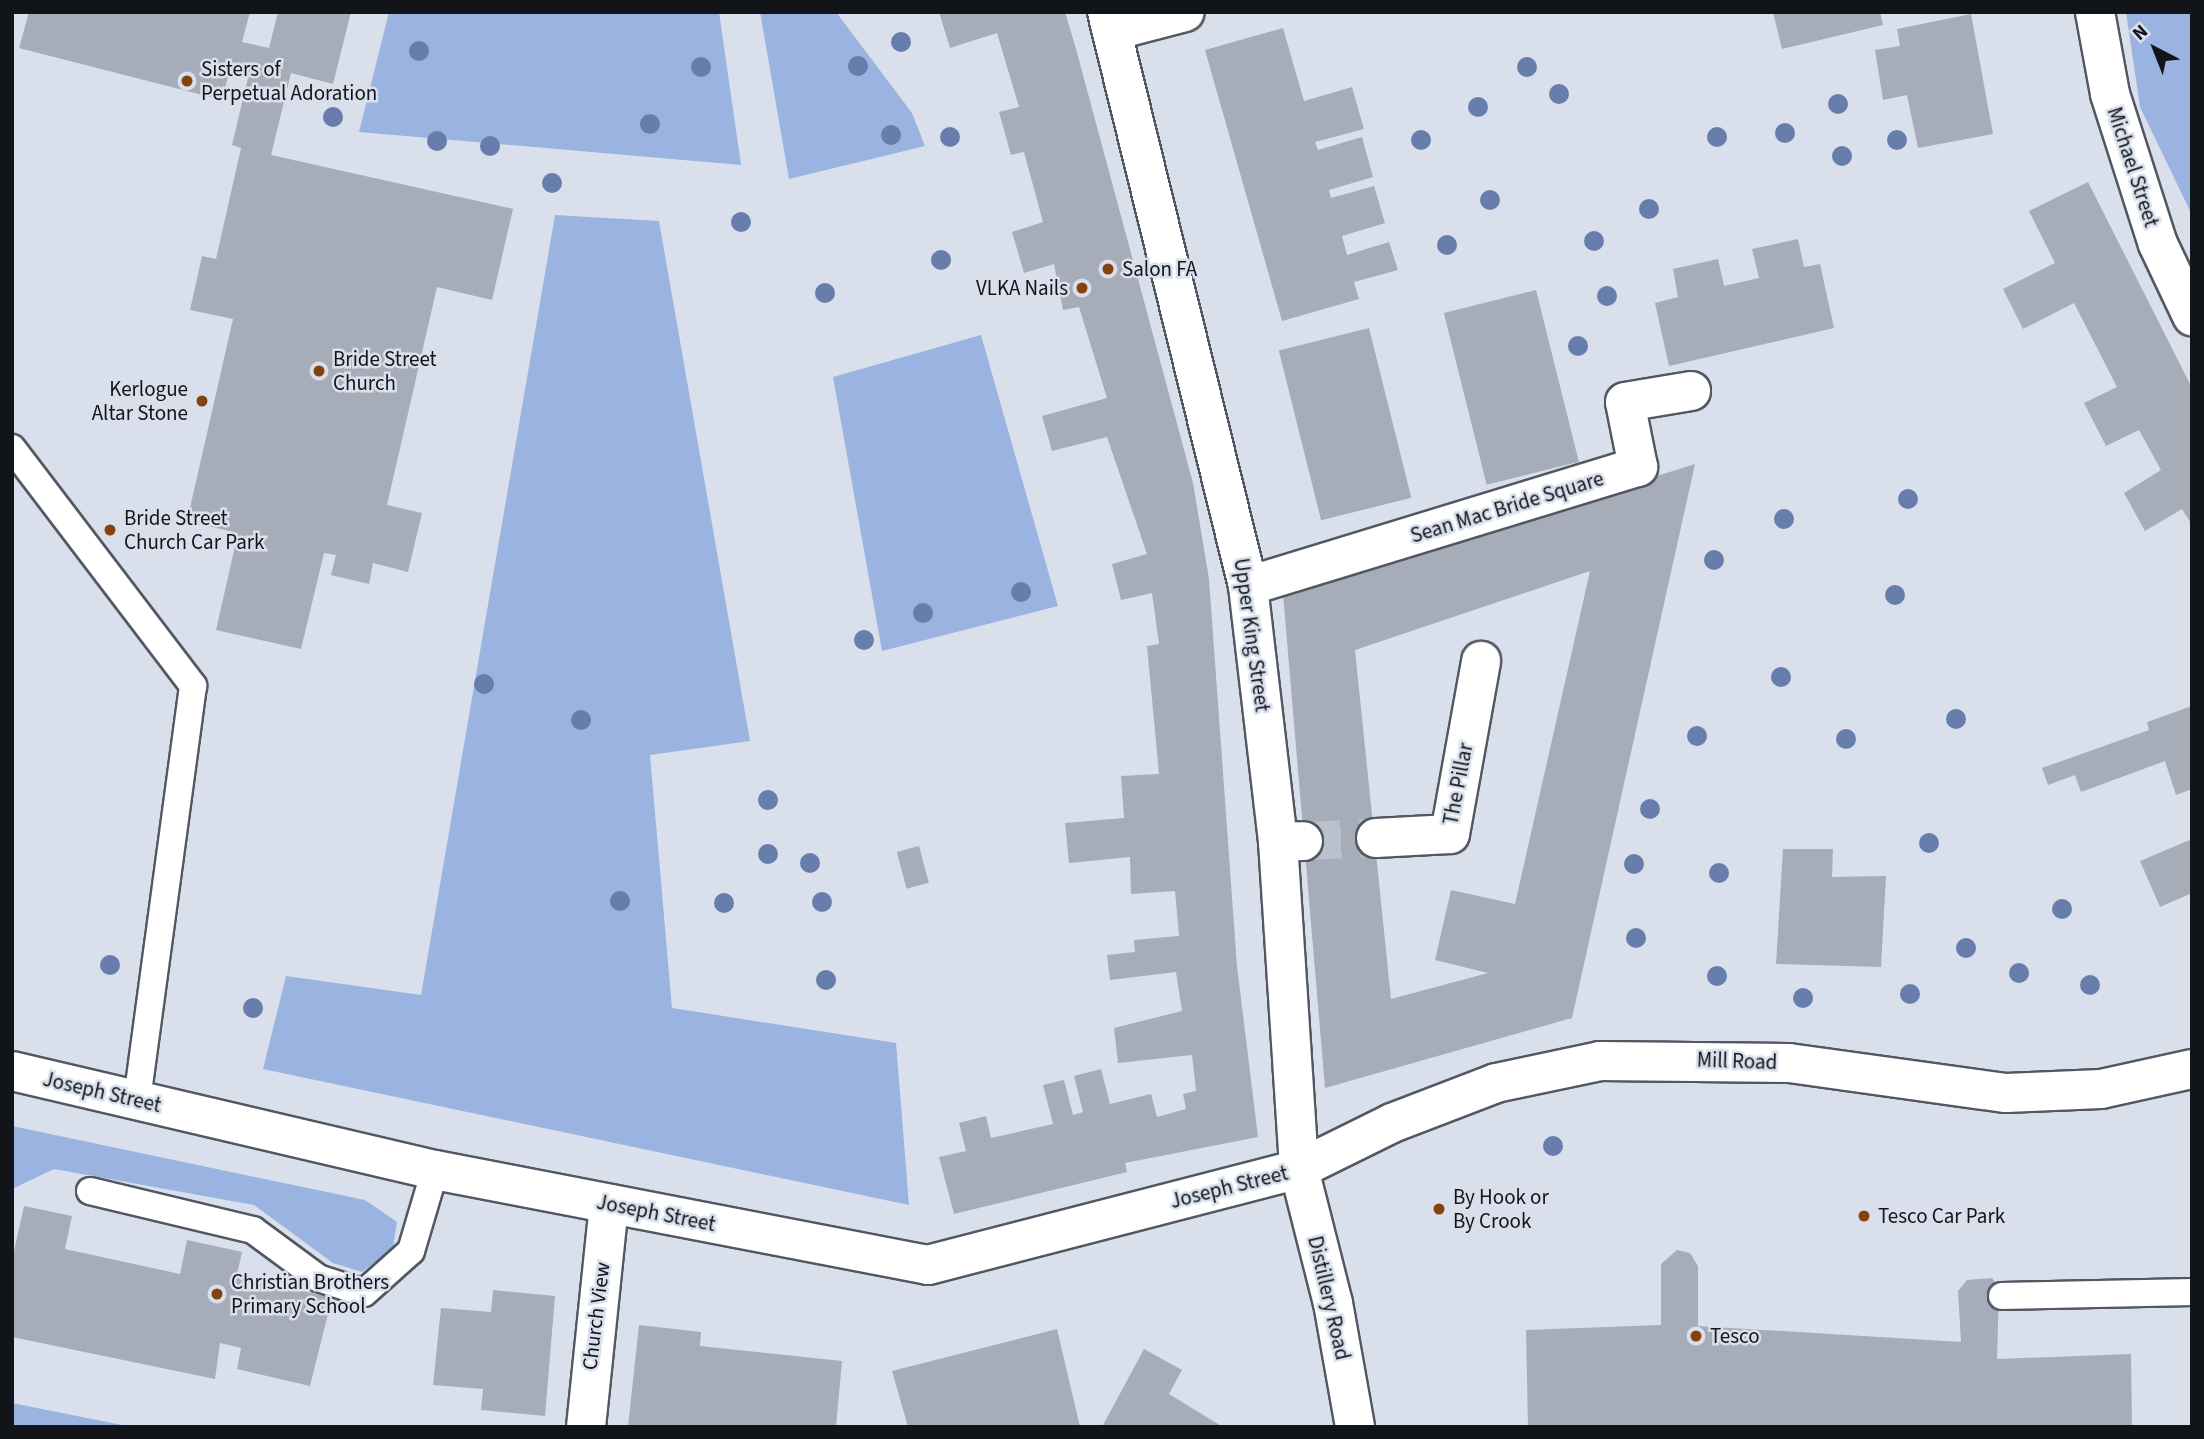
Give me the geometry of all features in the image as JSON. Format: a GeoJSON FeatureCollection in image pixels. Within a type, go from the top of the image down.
{"type":"FeatureCollection","features":[{"type":"Feature","properties":{"kind":"main road"},"geometry":{"type":"LineString","coordinates":[[1109,22],[1185,12]]}},
{"type":"Feature","properties":{"kind":"main road","name":"Michael Street"},"geometry":{"type":"LineString","coordinates":[[2095,12],[2110,94],[2150,219],[2192,316]]}},
{"type":"Feature","properties":{"kind":"main road","name":"Upper King Street"},"geometry":{"type":"LineString","coordinates":[[1109,22],[1248,586],[1291,841],[1299,1170]]}},
{"type":"Feature","properties":{"kind":"main road","name":"Sean Mac Bride Square"},"geometry":{"type":"LineString","coordinates":[[1248,586],[1639,467],[1625,402],[1690,391]]}},
{"type":"Feature","properties":{"kind":"main road","name":"The Pillar"},"geometry":{"type":"LineString","coordinates":[[1376,838],[1450,834],[1481,661]]}},
{"type":"Feature","properties":{"kind":"main road","name":"Mill Road"},"geometry":{"type":"LineString","coordinates":[[1299,1170],[1392,1123],[1496,1083],[1600,1061],[1788,1063],[2006,1093],[2101,1089],[2192,1069]]}},
{"type":"Feature","properties":{"kind":"main road","name":"Joseph Street"},"geometry":{"type":"LineString","coordinates":[[12,1072],[435,1170],[928,1265],[1299,1170]]}},
{"type":"Feature","properties":{"kind":"main road","name":"Distillery Road"},"geometry":{"type":"LineString","coordinates":[[1299,1170],[1333,1303],[1355,1427]]}},
{"type":"Feature","properties":{"kind":"main road","name":"Church View"},"geometry":{"type":"LineString","coordinates":[[586,1427],[609,1205]]}},
{"type":"Feature","properties":{"kind":"lane"},"geometry":{"type":"LineString","coordinates":[[12,448],[192,686],[137,1101]]}},
{"type":"Feature","properties":{"kind":"lane"},"geometry":{"type":"LineString","coordinates":[[90,1191],[253,1230],[318,1278],[364,1293],[411,1251],[435,1170]]}},
{"type":"Feature","properties":{"kind":"lane"},"geometry":{"type":"LineString","coordinates":[[2002,1296],[2192,1292]]}},
{"type":"Feature","properties":{"kind":"shaded area"},"geometry":{"type":"Polygon","coordinates":[[[389,12],[719,12],[741,165],[359,132],[389,12]]]}},
{"type":"Feature","properties":{"kind":"shaded area"},"geometry":{"type":"Polygon","coordinates":[[[760,12],[836,12],[912,113],[925,146],[789,179],[760,12]]]}},
{"type":"Feature","properties":{"kind":"shaded area"},"geometry":{"type":"Polygon","coordinates":[[[2126,12],[2192,12],[2192,215],[2140,107],[2126,12]]]}},
{"type":"Feature","properties":{"kind":"shaded area"},"geometry":{"type":"Polygon","coordinates":[[[555,215],[659,221],[750,741],[650,755],[672,1008],[896,1043],[909,1205],[263,1069],[286,976],[421,995],[555,215]]]}},
{"type":"Feature","properties":{"kind":"shaded area"},"geometry":{"type":"Polygon","coordinates":[[[981,335],[1058,606],[882,651],[833,377],[981,335]]]}},
{"type":"Feature","properties":{"kind":"shaded area"},"geometry":{"type":"Polygon","coordinates":[[[12,1126],[365,1200],[397,1222],[393,1248],[362,1272],[333,1263],[254,1205],[54,1169],[12,1189],[12,1126]]]}},
{"type":"Feature","properties":{"kind":"shaded area"},"geometry":{"type":"Polygon","coordinates":[[[12,1403],[132,1427],[12,1427],[12,1403]]]}},
{"type":"Feature","properties":{"kind":"building","name":"Bride Street Church"},"geometry":{"type":"Polygon","coordinates":[[[29,12],[250,12],[242,42],[269,48],[278,12],[351,12],[333,84],[291,73],[271,155],[513,209],[492,300],[437,287],[387,505],[422,513],[408,572],[373,563],[369,584],[331,575],[336,555],[324,553],[301,649],[216,630],[238,533],[187,521],[233,319],[190,310],[202,256],[216,259],[241,148],[232,145],[248,78],[229,73],[222,100],[19,48],[29,12]]]}},
{"type":"Feature","properties":{"kind":"building"},"geometry":{"type":"Polygon","coordinates":[[[939,12],[1065,12],[1076,49],[1193,483],[1209,579],[1237,966],[1258,1137],[1125,1163],[1127,1172],[954,1214],[939,1157],[966,1151],[959,1123],[986,1116],[991,1138],[1053,1124],[1043,1085],[1064,1080],[1073,1115],[1083,1112],[1074,1076],[1101,1069],[1110,1104],[1151,1094],[1157,1117],[1186,1109],[1183,1094],[1196,1091],[1192,1055],[1118,1063],[1114,1028],[1182,1011],[1176,972],[1110,980],[1107,955],[1135,952],[1134,940],[1179,936],[1175,891],[1131,894],[1130,857],[1069,863],[1065,823],[1124,818],[1121,776],[1159,774],[1147,646],[1159,644],[1152,593],[1121,600],[1112,564],[1147,554],[1107,437],[1052,451],[1042,416],[1107,398],[1079,307],[1063,310],[1054,264],[1024,273],[1012,232],[1043,222],[1024,152],[1011,155],[999,112],[1019,107],[997,33],[950,48],[939,12]]]}},
{"type":"Feature","properties":{"kind":"building"},"geometry":{"type":"Polygon","coordinates":[[[1773,12],[1880,12],[1883,25],[1782,49],[1773,12]]]}},
{"type":"Feature","properties":{"kind":"building"},"geometry":{"type":"Polygon","coordinates":[[[1971,14],[1993,134],[1918,148],[1907,95],[1883,100],[1875,50],[1900,46],[1897,29],[1971,14]]]}},
{"type":"Feature","properties":{"kind":"building"},"geometry":{"type":"Polygon","coordinates":[[[1283,28],[1304,101],[1352,87],[1364,129],[1315,142],[1318,150],[1362,137],[1373,177],[1329,190],[1331,198],[1374,186],[1385,223],[1342,236],[1347,255],[1389,242],[1398,270],[1354,282],[1359,299],[1282,321],[1205,50],[1283,28]]]}},
{"type":"Feature","properties":{"kind":"building"},"geometry":{"type":"Polygon","coordinates":[[[2088,182],[2192,388],[2192,525],[2182,509],[2145,531],[2124,493],[2161,470],[2139,430],[2106,446],[2084,403],[2117,387],[2074,303],[2023,329],[2003,289],[2055,263],[2029,211],[2088,182]]]}},
{"type":"Feature","properties":{"kind":"building"},"geometry":{"type":"Polygon","coordinates":[[[1798,239],[1804,267],[1820,264],[1834,328],[1669,366],[1655,303],[1678,297],[1673,269],[1718,259],[1724,286],[1759,278],[1752,249],[1798,239]]]}},
{"type":"Feature","properties":{"kind":"building"},"geometry":{"type":"Polygon","coordinates":[[[1536,290],[1579,462],[1487,485],[1444,313],[1536,290]]]}},
{"type":"Feature","properties":{"kind":"building"},"geometry":{"type":"Polygon","coordinates":[[[1369,328],[1411,498],[1321,520],[1279,350],[1369,328]]]}},
{"type":"Feature","properties":{"kind":"building"},"geometry":{"type":"Polygon","coordinates":[[[1695,464],[1572,1018],[1325,1088],[1283,594],[1695,464]],[[1590,571],[1355,650],[1391,999],[1488,973],[1435,960],[1451,890],[1515,904],[1590,571]]]}},
{"type":"Feature","properties":{"kind":"building"},"geometry":{"type":"Polygon","coordinates":[[[2192,706],[2192,789],[2176,795],[2165,761],[2081,792],[2075,775],[2048,785],[2042,768],[2149,730],[2147,722],[2192,706]]]}},
{"type":"Feature","properties":{"kind":"building"},"geometry":{"type":"Polygon","coordinates":[[[2192,839],[2192,893],[2160,907],[2140,861],[2192,839]]]}},
{"type":"Feature","properties":{"kind":"building"},"geometry":{"type":"Polygon","coordinates":[[[919,846],[929,883],[907,889],[897,852],[919,846]]]}},
{"type":"Feature","properties":{"kind":"building"},"geometry":{"type":"Polygon","coordinates":[[[1783,849],[1833,849],[1832,877],[1886,876],[1881,967],[1776,964],[1783,849]]]}},
{"type":"Feature","properties":{"kind":"building"},"geometry":{"type":"Polygon","coordinates":[[[24,1206],[72,1216],[65,1249],[180,1274],[187,1240],[242,1252],[237,1275],[332,1298],[310,1386],[237,1369],[241,1348],[220,1343],[215,1379],[12,1337],[12,1260],[24,1206]]]}},
{"type":"Feature","properties":{"kind":"building","name":"Tesco"},"geometry":{"type":"Polygon","coordinates":[[[1677,1250],[1690,1253],[1698,1266],[1698,1326],[1961,1342],[1958,1291],[1967,1280],[1992,1278],[1999,1288],[1997,1359],[2131,1354],[2132,1427],[1528,1427],[1526,1330],[1661,1325],[1661,1264],[1677,1250]]]}},
{"type":"Feature","properties":{"kind":"building"},"geometry":{"type":"Polygon","coordinates":[[[493,1290],[555,1296],[545,1416],[481,1410],[483,1389],[433,1385],[441,1308],[491,1312],[493,1290]]]}},
{"type":"Feature","properties":{"kind":"building"},"geometry":{"type":"Polygon","coordinates":[[[639,1325],[701,1332],[700,1346],[842,1361],[836,1427],[628,1427],[639,1325]]]}},
{"type":"Feature","properties":{"kind":"building"},"geometry":{"type":"Polygon","coordinates":[[[1057,1329],[1080,1427],[908,1427],[892,1371],[1057,1329]]]}},
{"type":"Feature","properties":{"kind":"building"},"geometry":{"type":"Polygon","coordinates":[[[1144,1349],[1182,1370],[1169,1394],[1223,1427],[1102,1427],[1144,1349]]]}},
{"type":"Feature","properties":{"kind":"tunnel"},"geometry":{"type":"LineString","coordinates":[[1303,841],[1376,838]]}},
{"type":"Feature","properties":{"kind":"place","name":"Sisters of Perpetual Adoration"},"geometry":{"type":"Point","coordinates":[187,81]}},
{"type":"Feature","properties":{"kind":"place","name":"Salon FA"},"geometry":{"type":"Point","coordinates":[1108,269]}},
{"type":"Feature","properties":{"kind":"place","name":"VLKA Nails"},"geometry":{"type":"Point","coordinates":[1082,288]}},
{"type":"Feature","properties":{"kind":"place","name":"Bride Street Church"},"geometry":{"type":"Point","coordinates":[319,371]}},
{"type":"Feature","properties":{"kind":"place","name":"Kerlogue Altar Stone"},"geometry":{"type":"Point","coordinates":[202,401]}},
{"type":"Feature","properties":{"kind":"place","name":"Bride Street Church Car Park"},"geometry":{"type":"Point","coordinates":[110,530]}},
{"type":"Feature","properties":{"kind":"place","name":"By Hook or By Crook"},"geometry":{"type":"Point","coordinates":[1439,1209]}},
{"type":"Feature","properties":{"kind":"place","name":"Tesco Car Park"},"geometry":{"type":"Point","coordinates":[1864,1216]}},
{"type":"Feature","properties":{"kind":"place","name":"Christian Brothers Primary School"},"geometry":{"type":"Point","coordinates":[217,1294]}},
{"type":"Feature","properties":{"kind":"place","name":"Tesco"},"geometry":{"type":"Point","coordinates":[1696,1336]}}]}
